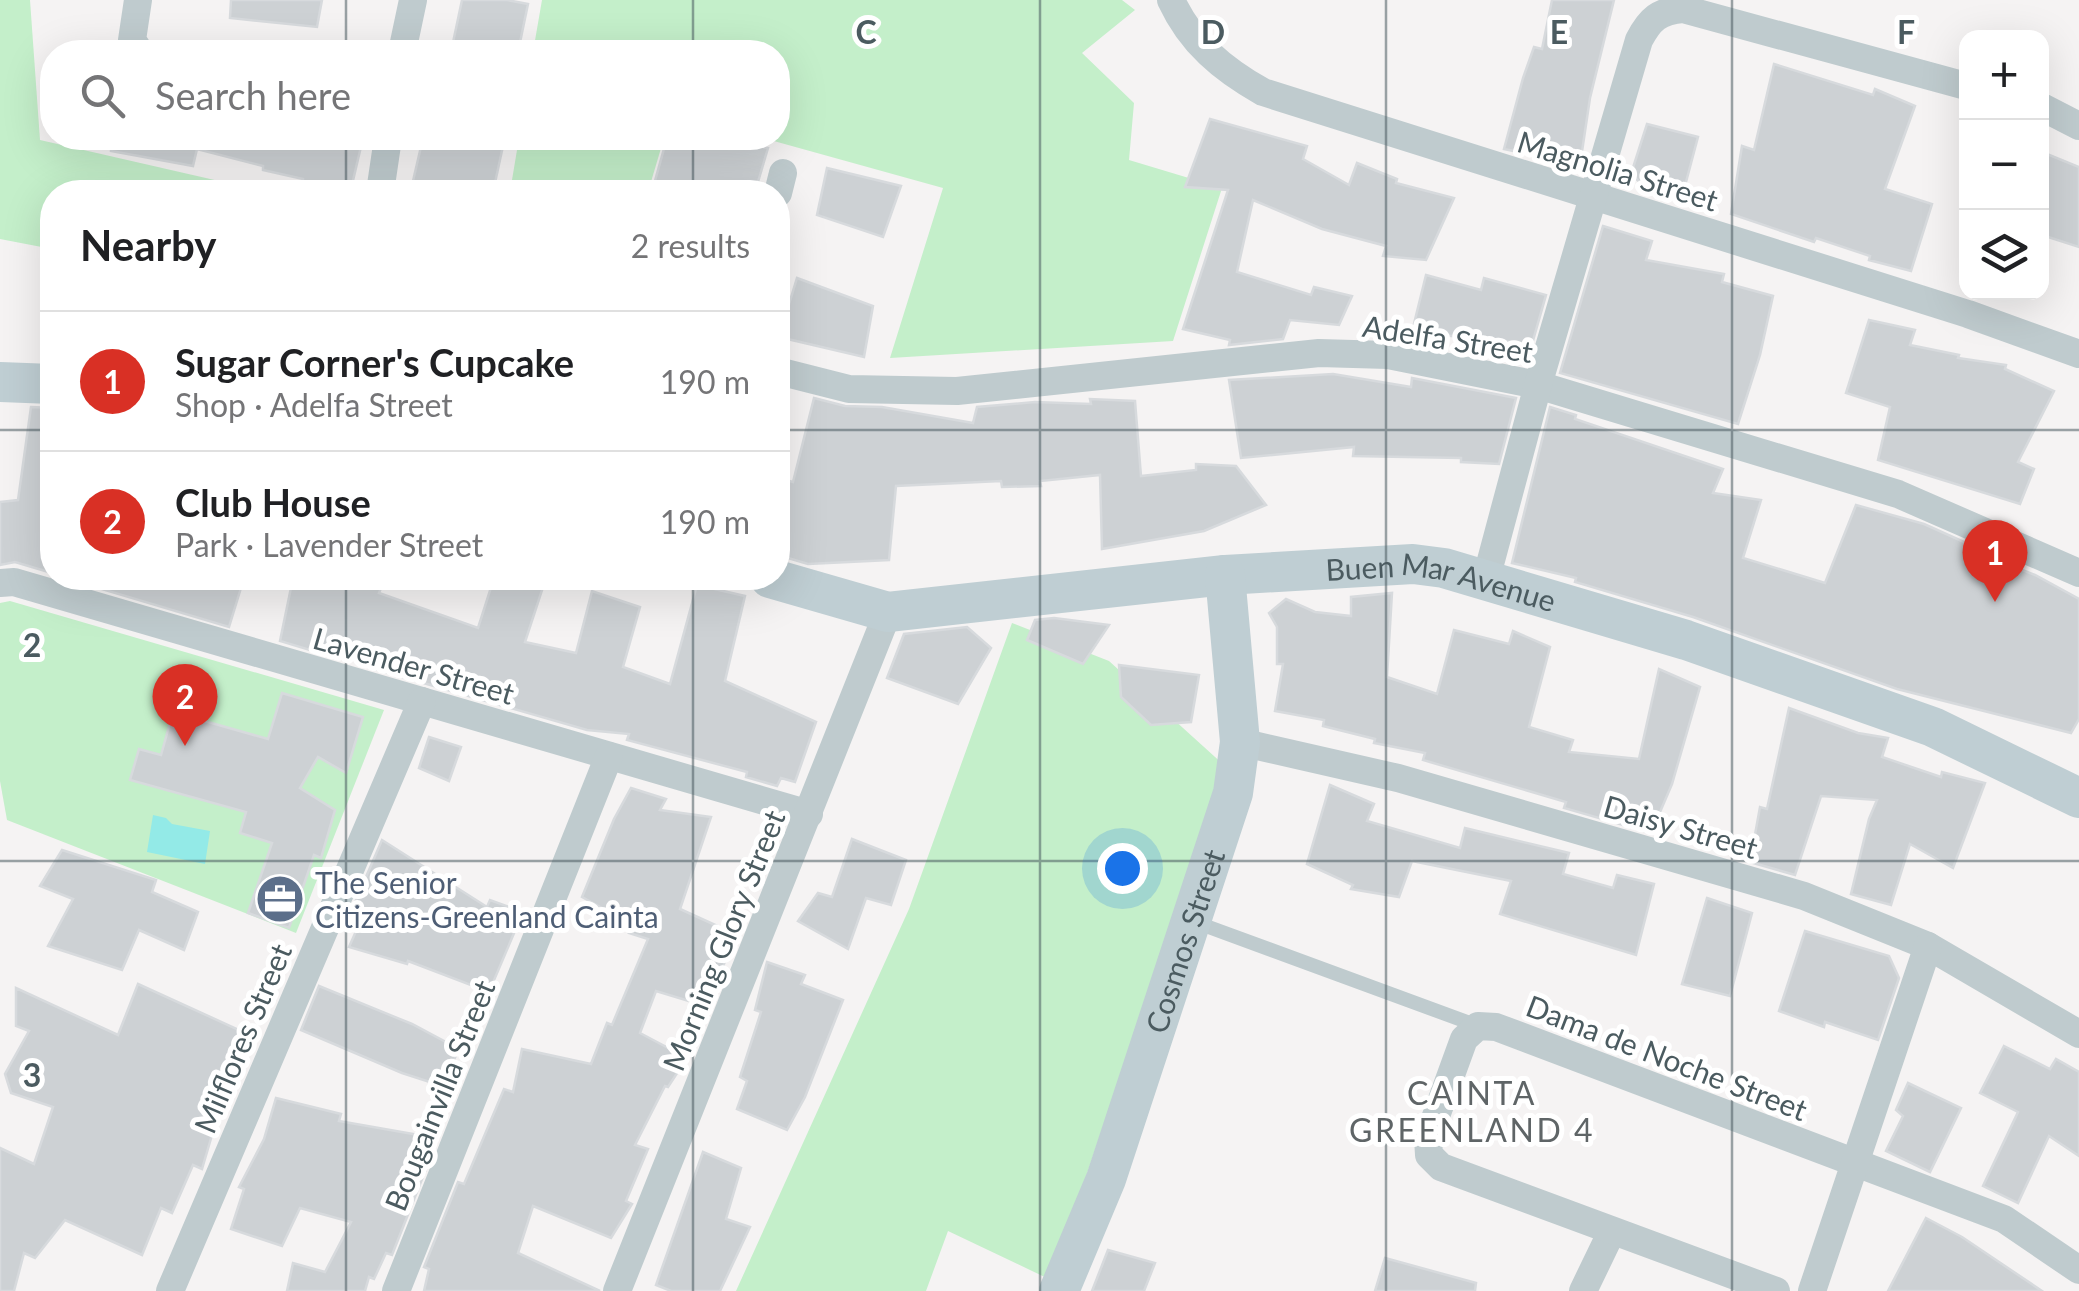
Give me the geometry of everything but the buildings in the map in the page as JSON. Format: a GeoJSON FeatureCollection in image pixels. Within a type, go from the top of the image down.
{"type":"FeatureCollection","features":[{"type":"Feature","properties":{"kind":"street"},"geometry":{"type":"LineString","coordinates":[[132,40],[138,0]]}},
{"type":"Feature","properties":{"kind":"street"},"geometry":{"type":"LineString","coordinates":[[405,40],[413,0]]}},
{"type":"Feature","properties":{"kind":"street","name":"Magnolia Street"},"geometry":{"type":"LineString","coordinates":[[1171,0],[1188,34],[1238,78],[1262,92],[1968,314],[2079,354]]}},
{"type":"Feature","properties":{"kind":"street"},"geometry":{"type":"LineString","coordinates":[[1486,579],[1538,385],[1646,25],[1657,14],[1683,9],[1959,84]]}},
{"type":"Feature","properties":{"kind":"street"},"geometry":{"type":"LineString","coordinates":[[2049,111],[2079,126]]}},
{"type":"Feature","properties":{"kind":"street"},"geometry":{"type":"LineString","coordinates":[[382,180],[386,150]]}},
{"type":"Feature","properties":{"kind":"street","name":"Adelfa Street"},"geometry":{"type":"LineString","coordinates":[[790,373],[849,390],[958,391],[1336,353],[1388,355],[1538,385],[1898,494],[2079,573]]}},
{"type":"Feature","properties":{"kind":"street"},"geometry":{"type":"LineString","coordinates":[[0,382],[40,384]]}},
{"type":"Feature","properties":{"kind":"street","name":"Buen Mar Avenue"},"geometry":{"type":"LineString","coordinates":[[790,584],[888,612],[1225,575],[1413,564],[1486,579],[1686,640],[1933,727],[2079,798]]}},
{"type":"Feature","properties":{"kind":"street","name":"Cosmos Street"},"geometry":{"type":"LineString","coordinates":[[1059,1291],[1106,1179],[1233,792],[1240,742],[1225,575]]}},
{"type":"Feature","properties":{"kind":"street","name":"Lavender Street"},"geometry":{"type":"LineString","coordinates":[[0,583],[14,582],[40,590]]}},
{"type":"Feature","properties":{"kind":"street","name":"Lavender Street"},"geometry":{"type":"LineString","coordinates":[[41,590],[809,814]]}},
{"type":"Feature","properties":{"kind":"street","name":"Morning Glory Street"},"geometry":{"type":"LineString","coordinates":[[617,1291],[888,612]]}},
{"type":"Feature","properties":{"kind":"street","name":"Milflores Street"},"geometry":{"type":"LineString","coordinates":[[170,1291],[422,701]]}},
{"type":"Feature","properties":{"kind":"street","name":"Daisy Street"},"geometry":{"type":"LineString","coordinates":[[1240,742],[1398,778],[1804,896],[1928,946],[2079,1034]]}},
{"type":"Feature","properties":{"kind":"street","name":"Bougainvilla Street"},"geometry":{"type":"LineString","coordinates":[[396,1291],[609,756]]}},
{"type":"Feature","properties":{"kind":"street"},"geometry":{"type":"LineString","coordinates":[[1812,1291],[1928,946]]}},
{"type":"Feature","properties":{"kind":"street","name":"Dama de Noche Street"},"geometry":{"type":"LineString","coordinates":[[1776,1291],[1440,1167],[1429,1155],[1428,1138],[1464,1039],[1478,1026],[1496,1027],[2004,1219],[2079,1270]]}},
{"type":"Feature","properties":{"kind":"street"},"geometry":{"type":"LineString","coordinates":[[1582,1291],[1612,1231]]}},
{"type":"Feature","properties":{"kind":"lane"},"geometry":{"type":"LineString","coordinates":[[1190,920],[1478,1026]]}},
{"type":"Feature","properties":{"kind":"green space"},"geometry":{"type":"Polygon","coordinates":[[[0,0],[30,0],[40,150],[84,150],[215,180],[40,180],[40,247],[0,239],[0,0]]]}},
{"type":"Feature","properties":{"kind":"green space"},"geometry":{"type":"Polygon","coordinates":[[[542,0],[1122,0],[1135,10],[1082,53],[1134,103],[1129,160],[1222,188],[1173,341],[890,358],[943,188],[790,146],[790,40],[535,40],[542,0]]]}},
{"type":"Feature","properties":{"kind":"green space"},"geometry":{"type":"Polygon","coordinates":[[[517,150],[660,150],[652,180],[512,180],[517,150]]]}},
{"type":"Feature","properties":{"kind":"green space"},"geometry":{"type":"Polygon","coordinates":[[[10,601],[384,710],[296,933],[7,820],[0,781],[0,603],[10,601]]]}},
{"type":"Feature","properties":{"kind":"green space"},"geometry":{"type":"Polygon","coordinates":[[[1012,623],[1109,661],[1225,766],[1051,1280],[948,1231],[926,1291],[736,1291],[909,909],[1012,623]]]}},
{"type":"Feature","properties":{"kind":"water"},"geometry":{"type":"Polygon","coordinates":[[[153,815],[172,824],[210,831],[205,864],[147,852],[153,815]]]}},
{"type":"Feature","properties":{"kind":"place","name":"Sugar Corner's Cupcake"},"geometry":{"type":"Point","coordinates":[1995,602]}},
{"type":"Feature","properties":{"kind":"place","name":"Club House"},"geometry":{"type":"Point","coordinates":[185,746]}},
{"type":"Feature","properties":{"kind":"place","name":"The Senior Citizens-Greenland Cainta"},"geometry":{"type":"Point","coordinates":[280,899]}},
{"type":"Feature","properties":{"kind":"district","name":"CAINTA GREENLAND 4"},"geometry":{"type":"Point","coordinates":[1472,1110]}}]}
